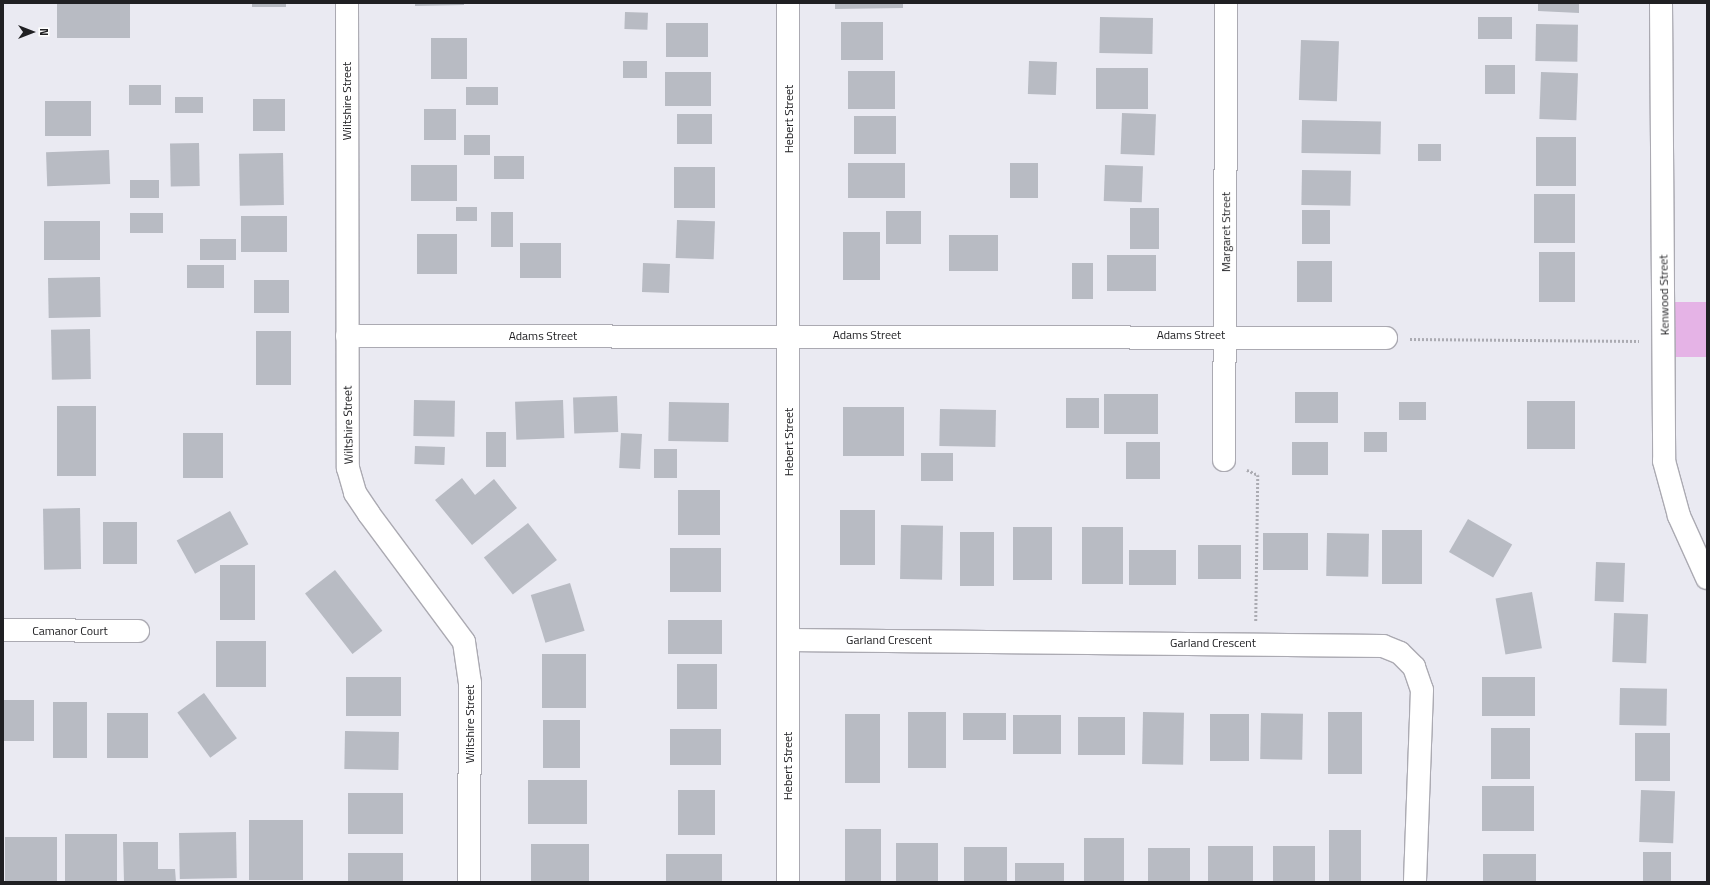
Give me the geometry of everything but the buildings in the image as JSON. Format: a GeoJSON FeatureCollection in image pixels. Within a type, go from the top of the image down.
{"type":"FeatureCollection","features":[{"type":"Feature","properties":{"kind":"street","name":"Wiltshire Street"},"geometry":{"type":"LineString","coordinates":[[347,3],[348,468],[356,493],[464,642],[470,663],[469,882]]}},
{"type":"Feature","properties":{"kind":"street","name":"Hebert Street"},"geometry":{"type":"LineString","coordinates":[[788,3],[790,335],[788,882]]}},
{"type":"Feature","properties":{"kind":"street","name":"Margaret Street"},"geometry":{"type":"LineString","coordinates":[[1224,460],[1226,335],[1226,3]]}},
{"type":"Feature","properties":{"kind":"street","name":"Kenwood Street"},"geometry":{"type":"LineString","coordinates":[[1661,3],[1664,461],[1668,485],[1707,578]]}},
{"type":"Feature","properties":{"kind":"street","name":"Adams Street"},"geometry":{"type":"LineString","coordinates":[[347,336],[1226,335],[1386,338]]}},
{"type":"Feature","properties":{"kind":"street","name":"Camanor Court"},"geometry":{"type":"LineString","coordinates":[[3,630],[138,631]]}},
{"type":"Feature","properties":{"kind":"street","name":"Garland Crescent"},"geometry":{"type":"LineString","coordinates":[[788,640],[1256,643],[1383,646],[1400,653],[1414,667],[1422,690],[1415,882]]}},
{"type":"Feature","properties":{"kind":"path"},"geometry":{"type":"LineString","coordinates":[[1386,338],[1664,341]]}},
{"type":"Feature","properties":{"kind":"path"},"geometry":{"type":"LineString","coordinates":[[1224,460],[1258,474],[1256,643]]}},
{"type":"Feature","properties":{"kind":"shaded area"},"geometry":{"type":"Polygon","coordinates":[[[1667,302],[1707,302],[1707,357],[1667,357],[1667,302]]]}}]}
